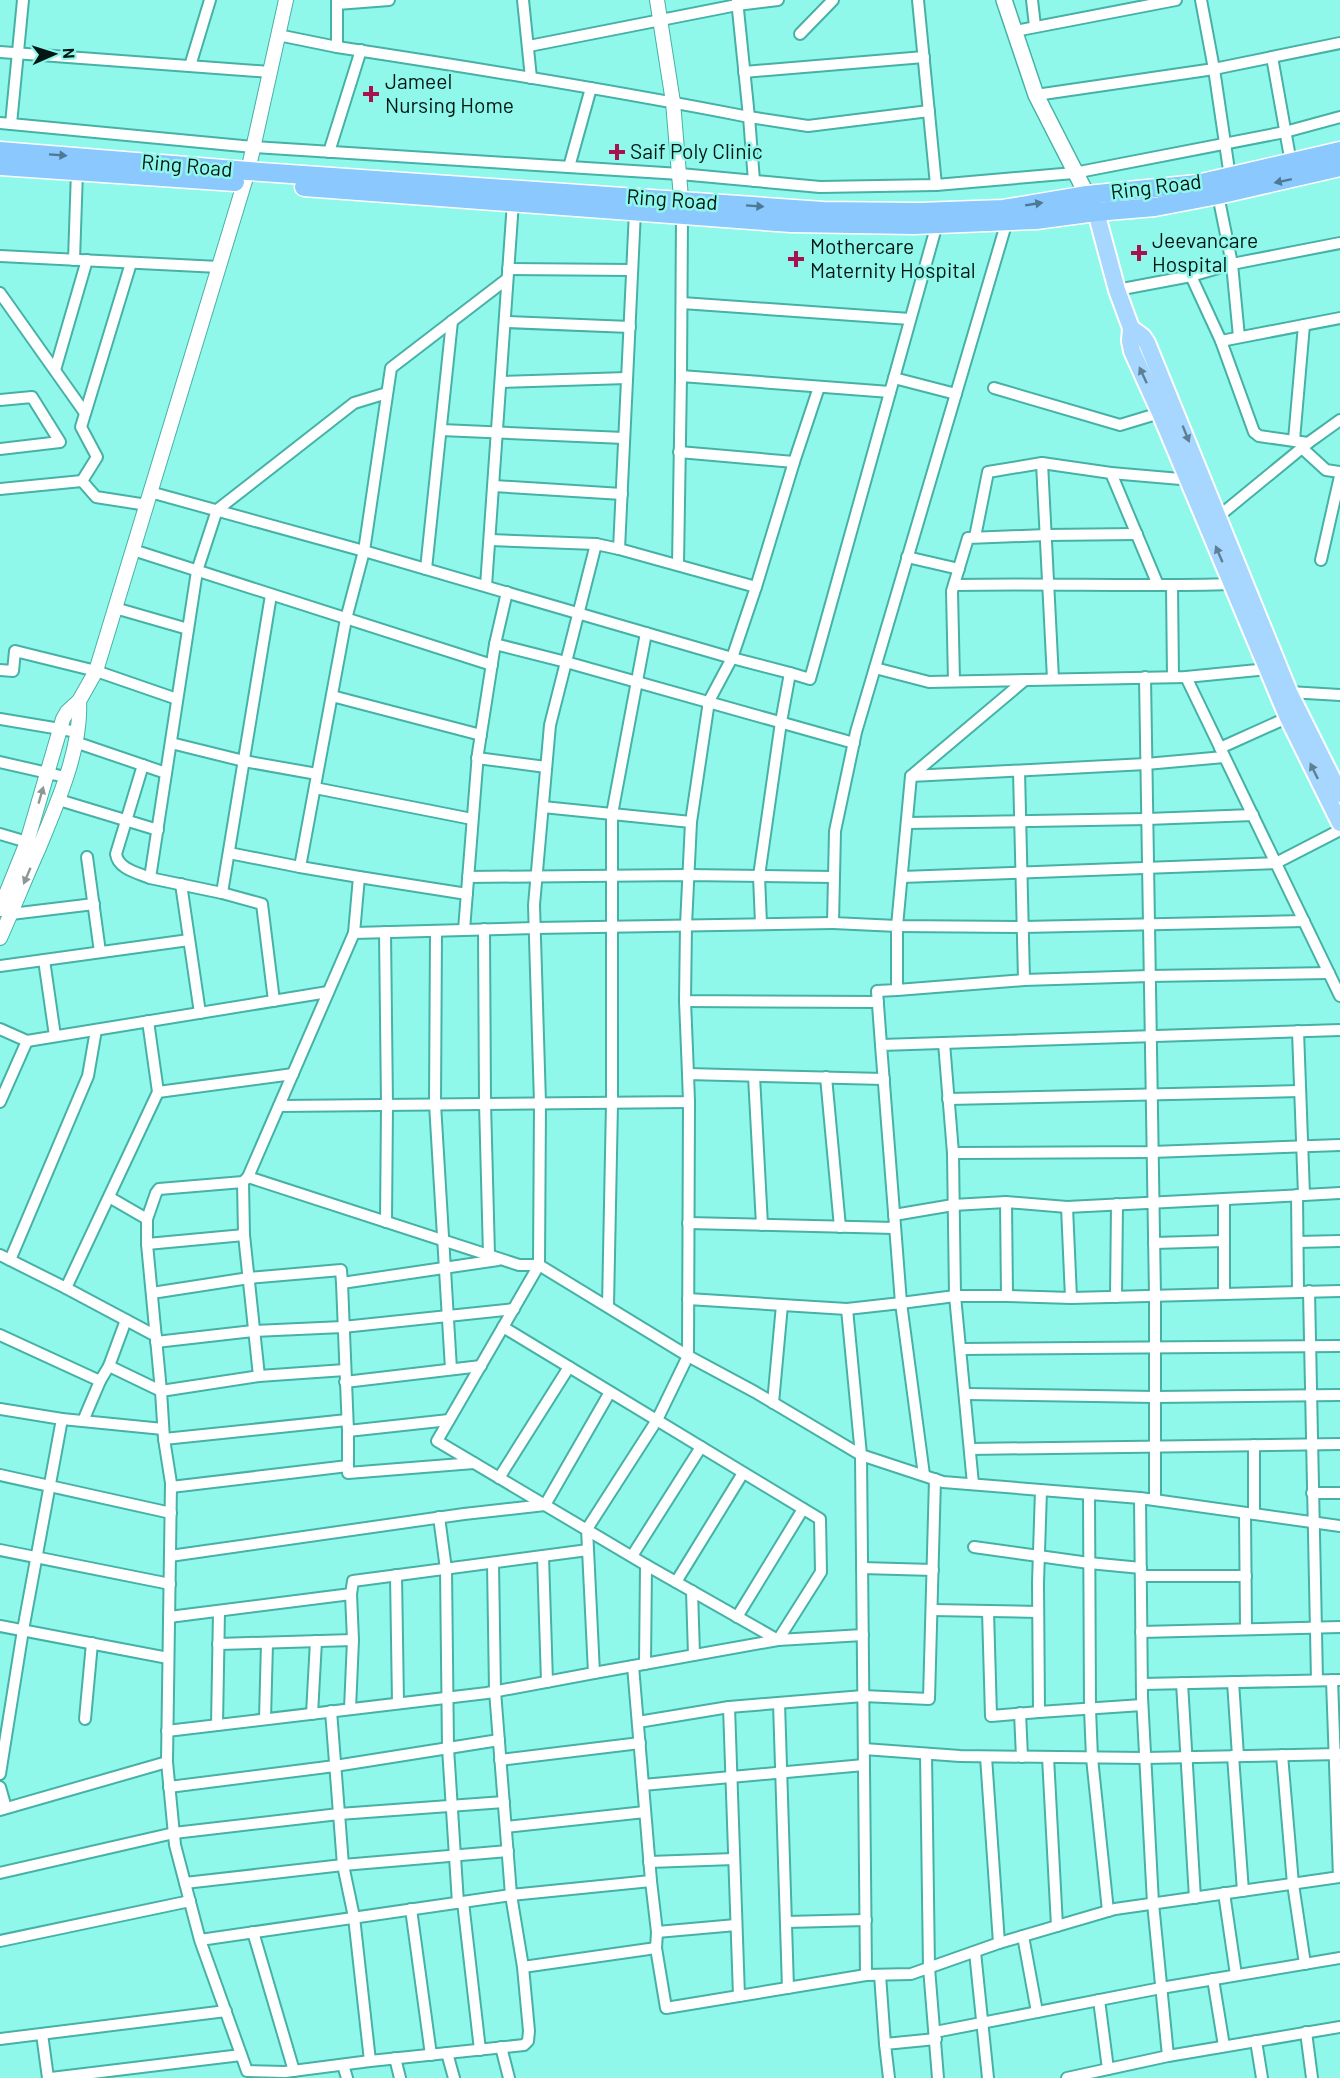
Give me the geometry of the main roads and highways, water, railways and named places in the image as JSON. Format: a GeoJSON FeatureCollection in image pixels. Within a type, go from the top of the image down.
{"type":"FeatureCollection","features":[{"type":"Feature","properties":{"kind":"highway","name":"Ring Road"},"geometry":{"type":"LineString","coordinates":[[0,151],[513,202],[635,211],[682,208],[791,223],[859,225],[1036,220],[1155,207],[1340,167]]}},
{"type":"Feature","properties":{"kind":"highway","name":"Ring Road"},"geometry":{"type":"LineString","coordinates":[[0,166],[246,177],[682,208],[919,212],[1003,209],[1087,195],[1197,184],[1340,151]]}},
{"type":"Feature","properties":{"kind":"main road"},"geometry":{"type":"LineString","coordinates":[[1004,0],[1036,95],[1096,212],[1131,328],[1147,343],[1186,479],[1268,669],[1340,794]]}},
{"type":"Feature","properties":{"kind":"main road"},"geometry":{"type":"LineString","coordinates":[[1168,410],[1219,516],[1290,692],[1294,715],[1340,823]]}},
{"type":"Feature","properties":{"kind":"place","name":"Jameel Nursing Home"},"geometry":{"type":"Point","coordinates":[371,94]}},
{"type":"Feature","properties":{"kind":"place","name":"Saif Poly Clinic"},"geometry":{"type":"Point","coordinates":[617,152]}},
{"type":"Feature","properties":{"kind":"place","name":"Jeevancare Hospital"},"geometry":{"type":"Point","coordinates":[1139,253]}},
{"type":"Feature","properties":{"kind":"place","name":"Mothercare Maternity Hospital"},"geometry":{"type":"Point","coordinates":[796,259]}}]}
